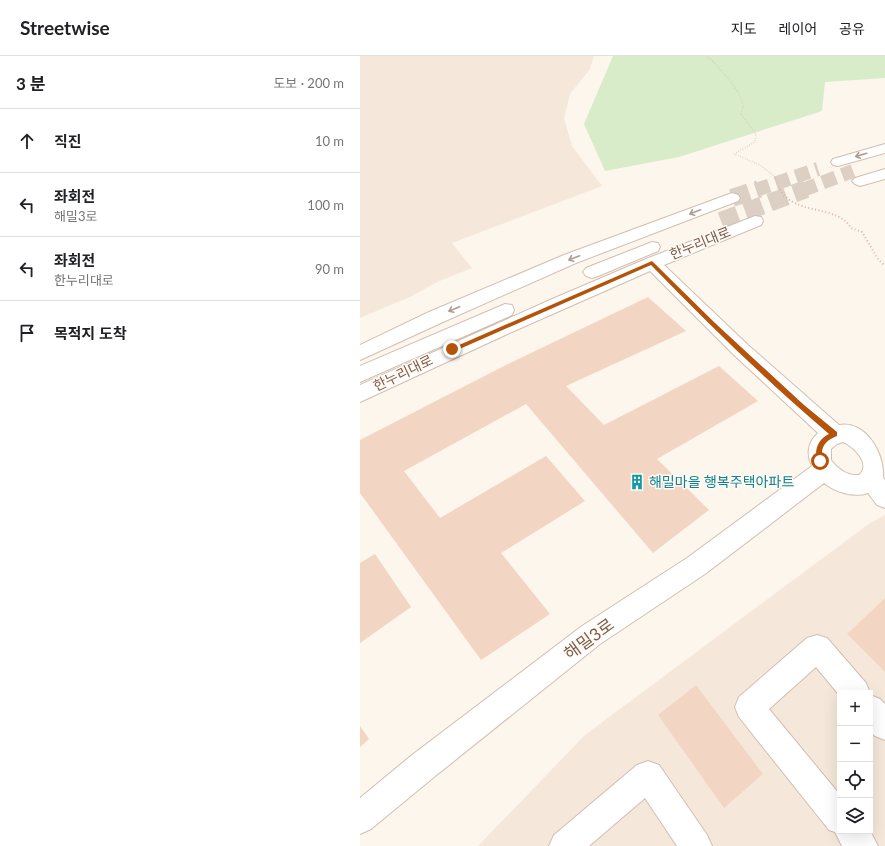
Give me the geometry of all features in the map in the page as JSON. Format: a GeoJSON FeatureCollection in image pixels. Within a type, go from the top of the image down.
{"type":"FeatureCollection","features":[{"type":"Feature","properties":{"kind":"street"},"geometry":{"type":"LineString","coordinates":[[838,162],[885,148]]}},
{"type":"Feature","properties":{"kind":"street"},"geometry":{"type":"LineString","coordinates":[[885,163],[857,176],[885,174]]}},
{"type":"Feature","properties":{"kind":"street"},"geometry":{"type":"LineString","coordinates":[[360,353],[436,317],[570,259],[732,198]]}},
{"type":"Feature","properties":{"kind":"street"},"geometry":{"type":"LineString","coordinates":[[360,374],[622,258],[721,221]]}},
{"type":"Feature","properties":{"kind":"street","name":"한누리대로"},"geometry":{"type":"LineString","coordinates":[[360,394],[452,349],[652,263],[755,221]]}},
{"type":"Feature","properties":{"kind":"street"},"geometry":{"type":"LineString","coordinates":[[652,263],[713,325],[802,407],[834,434]]}},
{"type":"Feature","properties":{"kind":"street"},"geometry":{"type":"LineString","coordinates":[[844,433],[864,438],[879,451],[882,459],[882,468],[879,489],[864,484],[853,485],[842,482],[832,477],[825,469],[820,461],[819,452],[821,444],[826,438],[834,434],[844,433]]}},
{"type":"Feature","properties":{"kind":"street","name":"해밀3로"},"geometry":{"type":"LineString","coordinates":[[360,818],[423,766],[591,635],[696,566],[825,469]]}},
{"type":"Feature","properties":{"kind":"street"},"geometry":{"type":"LineString","coordinates":[[837,815],[749,707],[817,648],[853,690]]}},
{"type":"Feature","properties":{"kind":"street"},"geometry":{"type":"LineString","coordinates":[[873,712],[885,726]]}},
{"type":"Feature","properties":{"kind":"street"},"geometry":{"type":"LineString","coordinates":[[565,846],[648,776],[696,846]]}},
{"type":"Feature","properties":{"kind":"street"},"geometry":{"type":"LineString","coordinates":[[852,834],[862,846]]}},
{"type":"Feature","properties":{"kind":"path"},"geometry":{"type":"LineString","coordinates":[[707,56],[716,63],[722,74],[738,92],[743,104],[741,114],[756,134],[755,142],[734,154],[760,165],[774,176],[782,192],[790,200],[812,210],[835,215],[847,221],[851,228],[862,232],[878,260],[885,266]]}},
{"type":"Feature","properties":{"kind":"shaded area"},"geometry":{"type":"Polygon","coordinates":[[[360,56],[594,56],[590,69],[570,94],[564,118],[572,146],[602,186],[452,243],[472,268],[437,282],[412,296],[360,318],[360,56]]]}},
{"type":"Feature","properties":{"kind":"shaded area"},"geometry":{"type":"Polygon","coordinates":[[[885,515],[885,846],[478,846],[585,735],[870,523],[885,515]]]}},
{"type":"Feature","properties":{"kind":"green space"},"geometry":{"type":"Polygon","coordinates":[[[613,56],[885,56],[885,78],[825,82],[822,111],[679,157],[605,171],[584,124],[613,56]]]}},
{"type":"Feature","properties":{"kind":"building","name":"해밀마을 행복주택아파트"},"geometry":{"type":"Polygon","coordinates":[[[648,297],[686,331],[566,386],[604,425],[719,366],[758,401],[657,459],[709,510],[653,553],[526,404],[404,471],[440,518],[546,456],[585,501],[501,553],[550,614],[481,660],[360,493],[360,440],[502,367],[648,297]]]}},
{"type":"Feature","properties":{"kind":"building"},"geometry":{"type":"Polygon","coordinates":[[[375,554],[411,607],[360,643],[360,563],[375,554]]]}},
{"type":"Feature","properties":{"kind":"building"},"geometry":{"type":"Polygon","coordinates":[[[885,598],[885,672],[847,634],[885,598]]]}},
{"type":"Feature","properties":{"kind":"building"},"geometry":{"type":"Polygon","coordinates":[[[696,685],[763,774],[724,808],[658,715],[696,685]]]}},
{"type":"Feature","properties":{"kind":"building"},"geometry":{"type":"Polygon","coordinates":[[[360,726],[369,739],[360,747],[360,726]]]}},
{"type":"Feature","properties":{"kind":"tunnel"},"geometry":{"type":"LineString","coordinates":[[756,190],[818,169]]}},
{"type":"Feature","properties":{"kind":"tunnel"},"geometry":{"type":"LineString","coordinates":[[803,190],[853,171]]}},
{"type":"Feature","properties":{"kind":"tunnel"},"geometry":{"type":"LineString","coordinates":[[721,221],[806,189]]}},
{"type":"Feature","properties":{"kind":"tunnel"},"geometry":{"type":"LineString","coordinates":[[732,198],[756,190]]}},
{"type":"Feature","properties":{"kind":"place","name":"해밀마을 행복주택아파트"},"geometry":{"type":"Point","coordinates":[637,482]}},
{"type":"Feature","properties":{"kind":"route"},"geometry":{"type":"LineString","coordinates":[[452,349],[609,280],[652,263],[713,325],[802,407],[834,434],[826,438],[821,444],[819,452],[820,461]]}}]}
